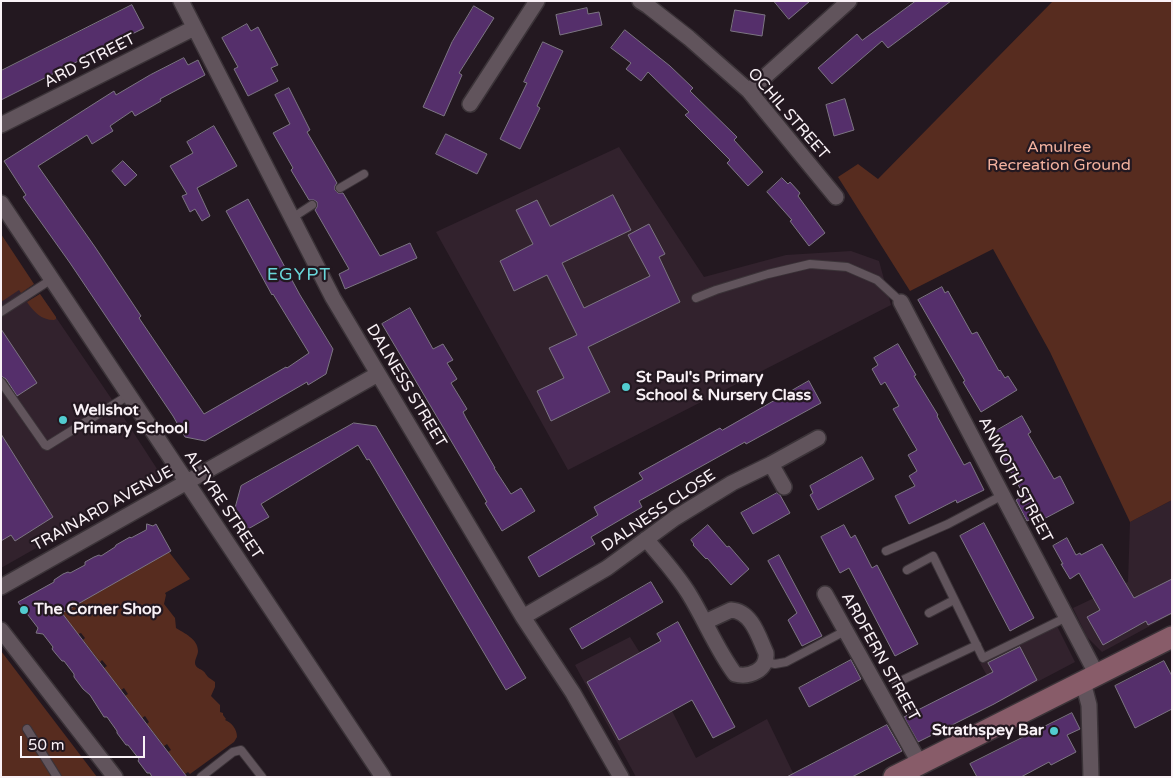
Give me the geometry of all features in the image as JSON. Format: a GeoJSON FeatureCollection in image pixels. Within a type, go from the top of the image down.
{"type":"FeatureCollection","features":[{"type":"Feature","properties":{"kind":"street","name":"DALNESS STREET"},"geometry":{"type":"LineString","coordinates":[[181,1],[333,298],[523,617],[573,693],[621,777]]}},
{"type":"Feature","properties":{"kind":"street"},"geometry":{"type":"LineString","coordinates":[[470,104],[537,1]]}},
{"type":"Feature","properties":{"kind":"street","name":"OCHIL STREET"},"geometry":{"type":"LineString","coordinates":[[640,1],[689,38],[749,91],[836,197]]}},
{"type":"Feature","properties":{"kind":"street"},"geometry":{"type":"LineString","coordinates":[[749,91],[849,1]]}},
{"type":"Feature","properties":{"kind":"street","name":"ARD STREET"},"geometry":{"type":"LineString","coordinates":[[1,125],[194,28]]}},
{"type":"Feature","properties":{"kind":"street","name":"ALTYRE STREET"},"geometry":{"type":"LineString","coordinates":[[1,203],[382,777]]}},
{"type":"Feature","properties":{"kind":"street","name":"ANWOTH STREET"},"geometry":{"type":"LineString","coordinates":[[901,302],[1067,616],[1090,679],[1091,777]]}},
{"type":"Feature","properties":{"kind":"street","name":"TRAINARD AVENUE"},"geometry":{"type":"LineString","coordinates":[[1,587],[378,374]]}},
{"type":"Feature","properties":{"kind":"street","name":"DALNESS CLOSE"},"geometry":{"type":"LineString","coordinates":[[523,617],[607,568],[675,518],[732,483],[818,438]]}},
{"type":"Feature","properties":{"kind":"street"},"geometry":{"type":"LineString","coordinates":[[771,464],[784,486]]}},
{"type":"Feature","properties":{"kind":"street"},"geometry":{"type":"LineString","coordinates":[[646,539],[678,577],[735,674],[742,676],[752,674],[766,662],[766,653],[752,623],[742,613],[731,610],[705,622]]}},
{"type":"Feature","properties":{"kind":"street","name":"ARDFERN STREET"},"geometry":{"type":"LineString","coordinates":[[825,594],[920,764]]}},
{"type":"Feature","properties":{"kind":"street"},"geometry":{"type":"LineString","coordinates":[[1,630],[115,777]]}},
{"type":"Feature","properties":{"kind":"street"},"geometry":{"type":"LineString","coordinates":[[894,777],[1172,637]]}},
{"type":"Feature","properties":{"kind":"lane"},"geometry":{"type":"LineString","coordinates":[[340,188],[364,174]]}},
{"type":"Feature","properties":{"kind":"lane"},"geometry":{"type":"LineString","coordinates":[[292,218],[312,205]]}},
{"type":"Feature","properties":{"kind":"lane"},"geometry":{"type":"LineString","coordinates":[[696,298],[760,276],[810,264],[847,267],[877,280],[901,302]]}},
{"type":"Feature","properties":{"kind":"lane"},"geometry":{"type":"LineString","coordinates":[[1,312],[52,279]]}},
{"type":"Feature","properties":{"kind":"lane"},"geometry":{"type":"LineString","coordinates":[[1,382],[45,445],[48,446],[129,395]]}},
{"type":"Feature","properties":{"kind":"lane"},"geometry":{"type":"LineString","coordinates":[[886,551],[948,524],[1003,495]]}},
{"type":"Feature","properties":{"kind":"lane"},"geometry":{"type":"LineString","coordinates":[[907,570],[933,556],[983,658],[1067,616]]}},
{"type":"Feature","properties":{"kind":"lane"},"geometry":{"type":"LineString","coordinates":[[928,613],[954,600]]}},
{"type":"Feature","properties":{"kind":"lane"},"geometry":{"type":"LineString","coordinates":[[766,662],[775,664],[786,662],[845,631]]}},
{"type":"Feature","properties":{"kind":"lane"},"geometry":{"type":"LineString","coordinates":[[896,683],[977,645]]}},
{"type":"Feature","properties":{"kind":"lane"},"geometry":{"type":"LineString","coordinates":[[27,729],[57,777]]}},
{"type":"Feature","properties":{"kind":"lane"},"geometry":{"type":"LineString","coordinates":[[200,777],[237,750],[241,750],[262,777]]}},
{"type":"Feature","properties":{"kind":"shaded area","name":"St Paul's Primary School & Nursery Class"},"geometry":{"type":"Polygon","coordinates":[[[619,147],[704,277],[786,255],[851,251],[879,261],[891,305],[568,470],[436,232],[619,147]]]}},
{"type":"Feature","properties":{"kind":"shaded area","name":"Wellshot Primary School"},"geometry":{"type":"Polygon","coordinates":[[[1,263],[34,284],[20,294],[35,285],[40,292],[26,302],[40,294],[115,404],[160,475],[158,479],[1,568],[1,263]]]}},
{"type":"Feature","properties":{"kind":"shaded area"},"geometry":{"type":"Polygon","coordinates":[[[1172,500],[1172,614],[1102,652],[1087,637],[1073,608],[1128,582],[1130,522],[1172,500]]]}},
{"type":"Feature","properties":{"kind":"shaded area"},"geometry":{"type":"Polygon","coordinates":[[[1057,626],[1075,662],[1001,701],[980,663],[1057,626]]]}},
{"type":"Feature","properties":{"kind":"shaded area"},"geometry":{"type":"Polygon","coordinates":[[[630,637],[696,758],[767,719],[795,777],[636,777],[575,665],[630,637]]]}},
{"type":"Feature","properties":{"kind":"green space","name":"Amulree Recreation Ground"},"geometry":{"type":"Polygon","coordinates":[[[1053,1],[1172,1],[1172,500],[1130,522],[1050,352],[993,249],[910,291],[838,177],[858,164],[878,179],[1053,1]]]}},
{"type":"Feature","properties":{"kind":"green space"},"geometry":{"type":"Polygon","coordinates":[[[1,234],[34,284],[21,293],[19,290],[1,302],[1,234]]]}},
{"type":"Feature","properties":{"kind":"green space"},"geometry":{"type":"Polygon","coordinates":[[[40,294],[56,319],[49,320],[42,317],[27,302],[40,294]]]}},
{"type":"Feature","properties":{"kind":"green space"},"geometry":{"type":"Polygon","coordinates":[[[169,552],[190,579],[165,593],[164,604],[175,618],[176,628],[196,643],[198,651],[195,662],[196,666],[215,682],[211,696],[220,705],[220,712],[223,713],[225,720],[234,727],[237,734],[234,742],[190,774],[188,772],[185,774],[168,752],[171,750],[167,744],[164,746],[147,724],[149,722],[145,716],[142,718],[125,696],[128,694],[124,688],[121,690],[104,668],[107,666],[102,660],[100,662],[83,640],[85,638],[81,633],[78,634],[61,612],[169,552]]]}},
{"type":"Feature","properties":{"kind":"green space"},"geometry":{"type":"Polygon","coordinates":[[[1,651],[97,777],[1,777],[1,651]]]}},
{"type":"Feature","properties":{"kind":"building"},"geometry":{"type":"Polygon","coordinates":[[[774,1],[810,1],[789,19],[774,1]]]}},
{"type":"Feature","properties":{"kind":"building"},"geometry":{"type":"Polygon","coordinates":[[[916,1],[951,1],[888,48],[882,41],[832,84],[818,68],[857,34],[862,40],[916,1]]]}},
{"type":"Feature","properties":{"kind":"building"},"geometry":{"type":"Polygon","coordinates":[[[132,5],[144,28],[1,100],[1,71],[132,5]]]}},
{"type":"Feature","properties":{"kind":"building"},"geometry":{"type":"Polygon","coordinates":[[[474,6],[494,18],[459,73],[462,75],[444,116],[423,107],[452,42],[474,6]]]}},
{"type":"Feature","properties":{"kind":"building"},"geometry":{"type":"Polygon","coordinates":[[[587,8],[588,14],[599,12],[602,25],[560,35],[556,15],[587,8]]]}},
{"type":"Feature","properties":{"kind":"building"},"geometry":{"type":"Polygon","coordinates":[[[735,10],[765,15],[762,36],[731,31],[735,10]]]}},
{"type":"Feature","properties":{"kind":"building"},"geometry":{"type":"Polygon","coordinates":[[[247,24],[251,31],[258,27],[278,65],[271,68],[278,81],[248,96],[234,69],[238,67],[222,38],[247,24]]]}},
{"type":"Feature","properties":{"kind":"building"},"geometry":{"type":"Polygon","coordinates":[[[625,30],[670,66],[693,88],[690,91],[737,137],[734,140],[763,172],[748,186],[727,163],[730,160],[685,115],[689,112],[648,72],[641,81],[626,69],[631,63],[611,48],[625,30]]]}},
{"type":"Feature","properties":{"kind":"building"},"geometry":{"type":"Polygon","coordinates":[[[543,42],[563,51],[537,106],[540,108],[520,149],[500,139],[527,83],[524,82],[543,42]]]}},
{"type":"Feature","properties":{"kind":"building"},"geometry":{"type":"Polygon","coordinates":[[[184,58],[188,65],[198,60],[205,75],[160,99],[161,101],[135,116],[132,111],[110,126],[113,131],[92,144],[87,135],[38,166],[95,247],[141,316],[139,318],[204,414],[287,368],[309,353],[272,295],[226,211],[248,199],[300,295],[333,349],[326,374],[308,385],[307,382],[205,441],[185,437],[173,416],[70,263],[23,197],[26,195],[4,161],[114,91],[116,95],[184,58]]]}},
{"type":"Feature","properties":{"kind":"building"},"geometry":{"type":"Polygon","coordinates":[[[289,88],[310,130],[307,132],[337,183],[335,190],[338,193],[343,193],[380,256],[410,243],[417,258],[345,289],[339,274],[349,269],[315,210],[317,202],[309,200],[291,170],[293,168],[273,133],[290,124],[275,95],[289,88]]]}},
{"type":"Feature","properties":{"kind":"building"},"geometry":{"type":"Polygon","coordinates":[[[845,99],[854,130],[834,136],[826,105],[845,99]]]}},
{"type":"Feature","properties":{"kind":"building"},"geometry":{"type":"Polygon","coordinates":[[[214,126],[237,166],[197,188],[210,216],[202,221],[195,209],[190,212],[182,196],[187,194],[170,166],[193,153],[187,142],[214,126]]]}},
{"type":"Feature","properties":{"kind":"building"},"geometry":{"type":"Polygon","coordinates":[[[446,134],[487,154],[477,174],[436,154],[446,134]]]}},
{"type":"Feature","properties":{"kind":"building"},"geometry":{"type":"Polygon","coordinates":[[[123,161],[137,175],[125,186],[112,171],[123,161]]]}},
{"type":"Feature","properties":{"kind":"building"},"geometry":{"type":"Polygon","coordinates":[[[782,178],[788,184],[790,182],[800,193],[798,196],[825,233],[809,246],[790,221],[792,220],[767,192],[782,178]]]}},
{"type":"Feature","properties":{"kind":"building"},"geometry":{"type":"Polygon","coordinates":[[[613,195],[631,230],[562,263],[584,308],[650,276],[628,235],[649,224],[665,254],[659,257],[680,302],[588,347],[610,392],[551,421],[537,391],[564,378],[549,348],[577,335],[547,275],[514,291],[500,261],[533,244],[516,210],[537,200],[550,226],[613,195]]]}},
{"type":"Feature","properties":{"kind":"building"},"geometry":{"type":"Polygon","coordinates":[[[942,287],[945,293],[948,291],[972,334],[977,332],[999,371],[1005,378],[1008,376],[1017,390],[981,412],[918,300],[942,287]]]}},
{"type":"Feature","properties":{"kind":"building"},"geometry":{"type":"Polygon","coordinates":[[[410,308],[433,349],[443,344],[453,360],[447,363],[457,379],[451,383],[467,409],[463,412],[494,468],[511,494],[521,488],[535,511],[502,531],[485,503],[487,502],[382,324],[410,308]]]}},
{"type":"Feature","properties":{"kind":"building"},"geometry":{"type":"Polygon","coordinates":[[[1,329],[37,383],[17,396],[6,379],[1,376],[1,329]]]}},
{"type":"Feature","properties":{"kind":"building"},"geometry":{"type":"Polygon","coordinates":[[[898,344],[964,465],[970,462],[984,490],[957,503],[956,500],[909,524],[895,496],[915,486],[909,476],[917,471],[908,455],[917,450],[893,409],[899,406],[885,382],[881,385],[872,369],[878,365],[874,358],[898,344]]]}},
{"type":"Feature","properties":{"kind":"building"},"geometry":{"type":"Polygon","coordinates":[[[809,381],[821,403],[746,444],[745,442],[639,501],[642,507],[591,537],[595,544],[539,577],[528,557],[598,515],[594,507],[643,479],[639,473],[720,428],[722,430],[809,381]]]}},
{"type":"Feature","properties":{"kind":"building"},"geometry":{"type":"Polygon","coordinates":[[[1022,416],[1031,432],[1028,434],[1054,479],[1060,476],[1074,503],[1040,521],[1037,516],[1027,521],[1016,500],[1024,495],[989,435],[1022,416]]]}},
{"type":"Feature","properties":{"kind":"building"},"geometry":{"type":"Polygon","coordinates":[[[354,423],[376,426],[526,678],[506,690],[369,459],[367,460],[358,445],[261,504],[269,517],[248,529],[235,508],[241,486],[354,423]]]}},
{"type":"Feature","properties":{"kind":"building"},"geometry":{"type":"Polygon","coordinates":[[[1,434],[53,517],[15,541],[11,535],[1,541],[1,434]]]}},
{"type":"Feature","properties":{"kind":"building"},"geometry":{"type":"Polygon","coordinates":[[[862,457],[874,479],[818,510],[810,495],[813,493],[810,486],[862,457]]]}},
{"type":"Feature","properties":{"kind":"building"},"geometry":{"type":"Polygon","coordinates":[[[777,493],[790,513],[753,534],[741,513],[777,493]]]}},
{"type":"Feature","properties":{"kind":"building"},"geometry":{"type":"Polygon","coordinates":[[[984,523],[1034,618],[1010,631],[960,536],[984,523]]]}},
{"type":"Feature","properties":{"kind":"building"},"geometry":{"type":"Polygon","coordinates":[[[147,524],[153,526],[156,524],[171,551],[62,613],[187,777],[152,777],[150,773],[147,773],[138,761],[139,759],[126,745],[107,717],[104,717],[90,695],[83,689],[64,661],[52,649],[53,647],[43,634],[36,633],[38,628],[18,602],[54,582],[63,574],[70,573],[85,565],[85,562],[99,555],[101,556],[116,545],[146,530],[147,524]]]}},
{"type":"Feature","properties":{"kind":"building"},"geometry":{"type":"Polygon","coordinates":[[[708,525],[749,569],[731,585],[693,545],[691,540],[708,525]]]}},
{"type":"Feature","properties":{"kind":"building"},"geometry":{"type":"Polygon","coordinates":[[[844,525],[851,538],[855,535],[872,568],[877,565],[918,644],[895,656],[849,568],[840,573],[821,537],[844,525]]]}},
{"type":"Feature","properties":{"kind":"building"},"geometry":{"type":"Polygon","coordinates":[[[1067,538],[1076,555],[1080,553],[1081,555],[1102,544],[1134,598],[1172,579],[1172,613],[1148,625],[1146,621],[1103,645],[1087,617],[1100,610],[1079,573],[1070,579],[1053,546],[1067,538]]]}},
{"type":"Feature","properties":{"kind":"building"},"geometry":{"type":"Polygon","coordinates":[[[779,555],[822,636],[802,646],[788,620],[797,613],[768,561],[779,555]]]}},
{"type":"Feature","properties":{"kind":"building"},"geometry":{"type":"Polygon","coordinates":[[[651,582],[663,602],[582,649],[570,629],[651,582]]]}},
{"type":"Feature","properties":{"kind":"building"},"geometry":{"type":"Polygon","coordinates":[[[678,622],[735,727],[713,738],[692,700],[619,740],[587,682],[661,641],[657,634],[678,622]]]}},
{"type":"Feature","properties":{"kind":"building"},"geometry":{"type":"Polygon","coordinates":[[[1020,647],[1037,680],[918,742],[904,717],[993,672],[988,663],[1020,647]]]}},
{"type":"Feature","properties":{"kind":"building"},"geometry":{"type":"Polygon","coordinates":[[[851,660],[861,679],[809,707],[799,688],[851,660]]]}},
{"type":"Feature","properties":{"kind":"building"},"geometry":{"type":"Polygon","coordinates":[[[1164,661],[1172,676],[1172,709],[1135,728],[1115,686],[1164,661]]]}},
{"type":"Feature","properties":{"kind":"building"},"geometry":{"type":"Polygon","coordinates":[[[1072,713],[1080,729],[1067,735],[1076,752],[1051,765],[1049,762],[1021,777],[977,777],[970,764],[1072,713]]]}},
{"type":"Feature","properties":{"kind":"building"},"geometry":{"type":"Polygon","coordinates":[[[887,725],[902,751],[852,777],[787,777],[887,725]]]}},
{"type":"Feature","properties":{"kind":"place","name":"St Paul's Primary School & Nursery Class"},"geometry":{"type":"Point","coordinates":[626,387]}},
{"type":"Feature","properties":{"kind":"place","name":"Wellshot Primary School"},"geometry":{"type":"Point","coordinates":[63,420]}},
{"type":"Feature","properties":{"kind":"place","name":"The Corner Shop"},"geometry":{"type":"Point","coordinates":[24,610]}},
{"type":"Feature","properties":{"kind":"place","name":"Strathspey Bar"},"geometry":{"type":"Point","coordinates":[1054,731]}},
{"type":"Feature","properties":{"kind":"district","name":"EGYPT"},"geometry":{"type":"Point","coordinates":[299,275]}}]}
